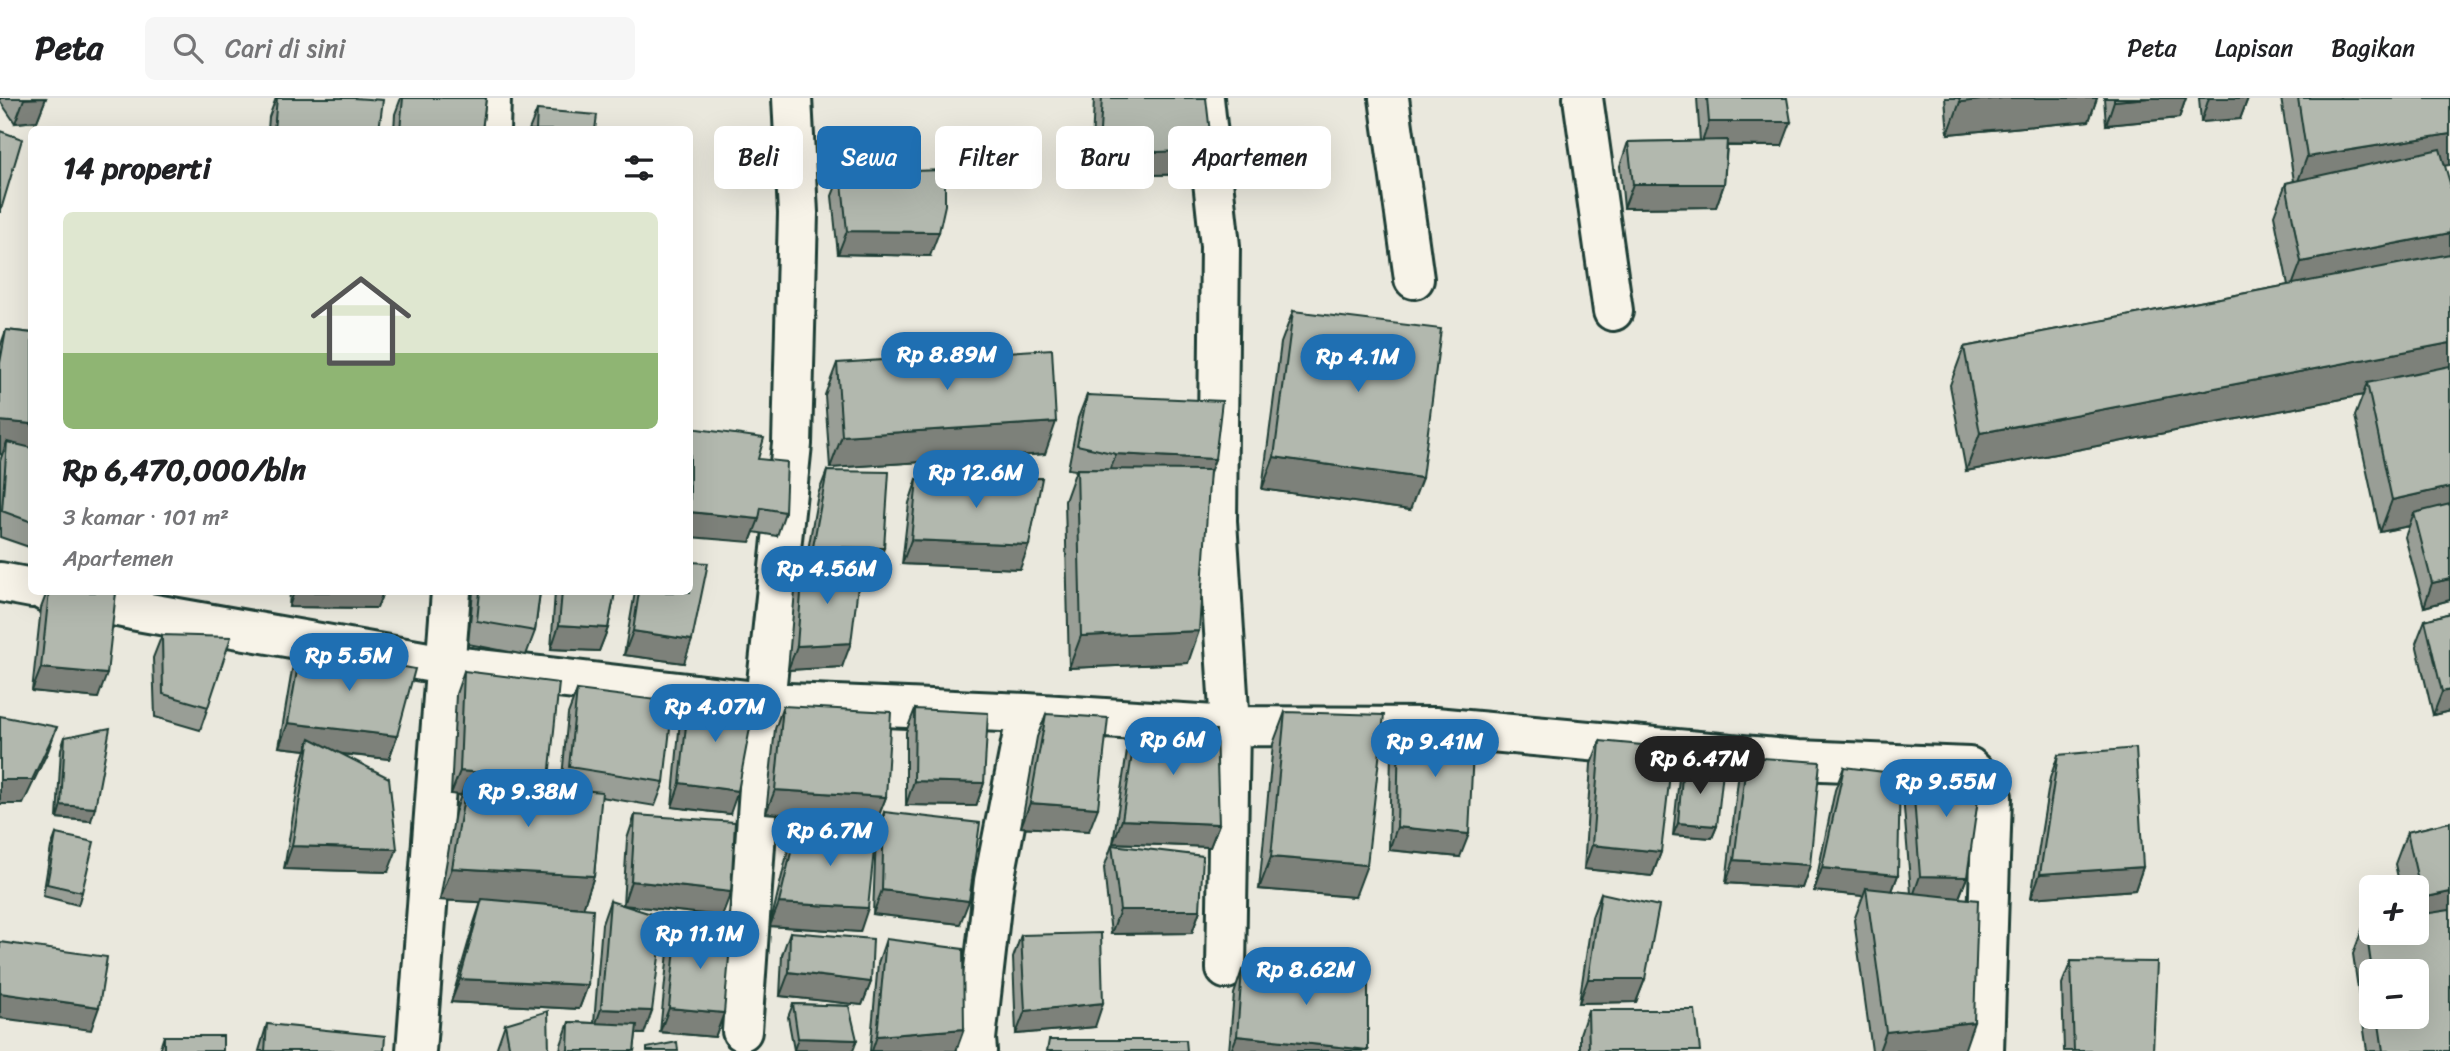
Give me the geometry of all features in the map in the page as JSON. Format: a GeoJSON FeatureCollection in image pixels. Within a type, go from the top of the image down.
{"type":"FeatureCollection","features":[{"type":"Feature","properties":{"kind":"street"},"geometry":{"type":"LineString","coordinates":[[490,126],[491,98]]}},
{"type":"Feature","properties":{"kind":"street"},"geometry":{"type":"LineString","coordinates":[[742,1031],[765,702],[792,444],[798,214],[792,98]]}},
{"type":"Feature","properties":{"kind":"street"},"geometry":{"type":"LineString","coordinates":[[1203,98],[1220,246],[1217,522],[1230,726],[1226,969]]}},
{"type":"Feature","properties":{"kind":"street"},"geometry":{"type":"LineString","coordinates":[[1389,98],[1414,279]]}},
{"type":"Feature","properties":{"kind":"street"},"geometry":{"type":"LineString","coordinates":[[1583,98],[1613,312]]}},
{"type":"Feature","properties":{"kind":"street"},"geometry":{"type":"LineString","coordinates":[[0,582],[28,587]]}},
{"type":"Feature","properties":{"kind":"street"},"geometry":{"type":"LineString","coordinates":[[60,595],[445,665],[765,702],[1027,713],[1230,726],[1435,727],[1797,760],[1969,767],[1987,784],[1992,797],[1984,1051]]}},
{"type":"Feature","properties":{"kind":"street"},"geometry":{"type":"LineString","coordinates":[[416,1051],[451,595]]}},
{"type":"Feature","properties":{"kind":"street"},"geometry":{"type":"LineString","coordinates":[[977,1051],[976,1039],[994,881],[1027,713]]}},
{"type":"Feature","properties":{"kind":"building"},"geometry":{"type":"Polygon","coordinates":[[[277,98],[383,100],[380,126],[274,126],[277,98]]]}},
{"type":"Feature","properties":{"kind":"building"},"geometry":{"type":"Polygon","coordinates":[[[403,98],[486,98],[482,126],[400,126],[403,98]]]}},
{"type":"Feature","properties":{"kind":"building"},"geometry":{"type":"Polygon","coordinates":[[[1102,98],[1206,98],[1209,126],[1168,126],[1168,152],[1154,152],[1154,126],[1100,126],[1102,98]]]}},
{"type":"Feature","properties":{"kind":"building"},"geometry":{"type":"Polygon","coordinates":[[[1707,98],[1787,98],[1791,122],[1709,122],[1707,98]]]}},
{"type":"Feature","properties":{"kind":"building"},"geometry":{"type":"Polygon","coordinates":[[[1959,98],[2002,98],[1960,102],[1959,98]]]}},
{"type":"Feature","properties":{"kind":"building"},"geometry":{"type":"Polygon","coordinates":[[[2114,98],[2149,98],[2114,101],[2114,98]]]}},
{"type":"Feature","properties":{"kind":"building"},"geometry":{"type":"Polygon","coordinates":[[[2298,98],[2450,98],[2450,134],[2307,157],[2298,98]]]}},
{"type":"Feature","properties":{"kind":"building"},"geometry":{"type":"Polygon","coordinates":[[[537,110],[597,115],[596,126],[536,126],[537,110]]]}},
{"type":"Feature","properties":{"kind":"building"},"geometry":{"type":"Polygon","coordinates":[[[0,131],[22,139],[0,213],[0,131]]]}},
{"type":"Feature","properties":{"kind":"building"},"geometry":{"type":"Polygon","coordinates":[[[1727,140],[1724,184],[1633,184],[1628,142],[1727,140]]]}},
{"type":"Feature","properties":{"kind":"building"},"geometry":{"type":"Polygon","coordinates":[[[2440,149],[2450,183],[2450,233],[2301,262],[2286,183],[2440,149]]]}},
{"type":"Feature","properties":{"kind":"building"},"geometry":{"type":"Polygon","coordinates":[[[935,170],[935,189],[945,189],[945,205],[939,232],[847,231],[843,189],[921,189],[921,171],[935,170]]]}},
{"type":"Feature","properties":{"kind":"building"},"geometry":{"type":"Polygon","coordinates":[[[2450,254],[2450,343],[1980,433],[1964,347],[2450,254]]]}},
{"type":"Feature","properties":{"kind":"building"},"geometry":{"type":"Polygon","coordinates":[[[1293,311],[1441,329],[1422,478],[1274,457],[1293,311]]]}},
{"type":"Feature","properties":{"kind":"building"},"geometry":{"type":"Polygon","coordinates":[[[6,330],[28,333],[28,424],[0,421],[0,363],[6,330]]]}},
{"type":"Feature","properties":{"kind":"building"},"geometry":{"type":"Polygon","coordinates":[[[1052,349],[1056,422],[842,436],[837,363],[1052,349]]]}},
{"type":"Feature","properties":{"kind":"building"},"geometry":{"type":"Polygon","coordinates":[[[2450,366],[2450,487],[2392,500],[2367,383],[2450,366]]]}},
{"type":"Feature","properties":{"kind":"building"},"geometry":{"type":"Polygon","coordinates":[[[1087,395],[1222,401],[1215,459],[1116,454],[1077,445],[1087,395]]]}},
{"type":"Feature","properties":{"kind":"building"},"geometry":{"type":"Polygon","coordinates":[[[693,428],[764,438],[758,459],[787,462],[785,512],[761,508],[759,519],[693,512],[693,428]]]}},
{"type":"Feature","properties":{"kind":"building"},"geometry":{"type":"Polygon","coordinates":[[[7,442],[28,447],[28,521],[2,511],[7,442]]]}},
{"type":"Feature","properties":{"kind":"building"},"geometry":{"type":"Polygon","coordinates":[[[1077,469],[1210,470],[1199,631],[1081,636],[1077,469]]]}},
{"type":"Feature","properties":{"kind":"building"},"geometry":{"type":"Polygon","coordinates":[[[827,471],[889,472],[884,548],[813,547],[827,471]]]}},
{"type":"Feature","properties":{"kind":"building"},"geometry":{"type":"Polygon","coordinates":[[[1042,478],[1029,545],[911,540],[917,479],[1042,478]]]}},
{"type":"Feature","properties":{"kind":"building"},"geometry":{"type":"Polygon","coordinates":[[[2450,504],[2450,579],[2432,583],[2414,513],[2450,504]]]}},
{"type":"Feature","properties":{"kind":"building"},"geometry":{"type":"Polygon","coordinates":[[[693,562],[708,563],[692,640],[633,631],[639,595],[693,595],[693,562]]]}},
{"type":"Feature","properties":{"kind":"building"},"geometry":{"type":"Polygon","coordinates":[[[803,567],[860,570],[851,643],[797,646],[803,567]]]}},
{"type":"Feature","properties":{"kind":"building"},"geometry":{"type":"Polygon","coordinates":[[[49,595],[116,595],[107,674],[41,668],[49,595]]]}},
{"type":"Feature","properties":{"kind":"building"},"geometry":{"type":"Polygon","coordinates":[[[480,595],[540,595],[535,631],[477,621],[480,595]]]}},
{"type":"Feature","properties":{"kind":"building"},"geometry":{"type":"Polygon","coordinates":[[[562,595],[614,595],[608,628],[559,625],[562,595]]]}},
{"type":"Feature","properties":{"kind":"building"},"geometry":{"type":"Polygon","coordinates":[[[2450,613],[2450,690],[2442,692],[2425,620],[2450,613]]]}},
{"type":"Feature","properties":{"kind":"building"},"geometry":{"type":"Polygon","coordinates":[[[162,635],[231,637],[208,707],[163,694],[162,635]]]}},
{"type":"Feature","properties":{"kind":"building"},"geometry":{"type":"Polygon","coordinates":[[[301,647],[415,669],[397,736],[288,723],[301,647]]]}},
{"type":"Feature","properties":{"kind":"building"},"geometry":{"type":"Polygon","coordinates":[[[464,671],[559,683],[549,778],[460,771],[464,671]]]}},
{"type":"Feature","properties":{"kind":"building"},"geometry":{"type":"Polygon","coordinates":[[[577,690],[673,702],[664,782],[569,767],[577,690]]]}},
{"type":"Feature","properties":{"kind":"building"},"geometry":{"type":"Polygon","coordinates":[[[689,697],[754,707],[738,791],[680,783],[689,697]]]}},
{"type":"Feature","properties":{"kind":"building"},"geometry":{"type":"Polygon","coordinates":[[[783,706],[891,712],[886,797],[775,790],[783,706]]]}},
{"type":"Feature","properties":{"kind":"building"},"geometry":{"type":"Polygon","coordinates":[[[915,709],[988,713],[984,783],[914,781],[915,709]]]}},
{"type":"Feature","properties":{"kind":"building"},"geometry":{"type":"Polygon","coordinates":[[[1285,712],[1384,715],[1367,865],[1271,857],[1285,712]]]}},
{"type":"Feature","properties":{"kind":"building"},"geometry":{"type":"Polygon","coordinates":[[[1046,714],[1108,718],[1098,808],[1030,803],[1046,714]]]}},
{"type":"Feature","properties":{"kind":"building"},"geometry":{"type":"Polygon","coordinates":[[[0,716],[57,727],[32,780],[0,780],[0,716]]]}},
{"type":"Feature","properties":{"kind":"building"},"geometry":{"type":"Polygon","coordinates":[[[110,728],[95,808],[61,805],[65,737],[110,728]]]}},
{"type":"Feature","properties":{"kind":"building"},"geometry":{"type":"Polygon","coordinates":[[[1136,728],[1216,730],[1219,824],[1122,820],[1136,728]]]}},
{"type":"Feature","properties":{"kind":"building"},"geometry":{"type":"Polygon","coordinates":[[[1399,728],[1474,729],[1469,834],[1397,827],[1399,728]]]}},
{"type":"Feature","properties":{"kind":"building"},"geometry":{"type":"Polygon","coordinates":[[[310,738],[389,778],[397,849],[292,846],[310,738]]]}},
{"type":"Feature","properties":{"kind":"building"},"geometry":{"type":"Polygon","coordinates":[[[1600,741],[1673,748],[1661,852],[1592,845],[1600,741]]]}},
{"type":"Feature","properties":{"kind":"building"},"geometry":{"type":"Polygon","coordinates":[[[2136,748],[2143,867],[2040,874],[2058,755],[2136,748]]]}},
{"type":"Feature","properties":{"kind":"building"},"geometry":{"type":"Polygon","coordinates":[[[1747,757],[1820,762],[1810,865],[1734,860],[1747,757]]]}},
{"type":"Feature","properties":{"kind":"building"},"geometry":{"type":"Polygon","coordinates":[[[1983,764],[1967,877],[1920,876],[1912,772],[1983,764]]]}},
{"type":"Feature","properties":{"kind":"building"},"geometry":{"type":"Polygon","coordinates":[[[1683,765],[1723,771],[1717,826],[1678,823],[1683,765]]]}},
{"type":"Feature","properties":{"kind":"building"},"geometry":{"type":"Polygon","coordinates":[[[1844,767],[1900,774],[1898,875],[1822,868],[1844,767]]]}},
{"type":"Feature","properties":{"kind":"building"},"geometry":{"type":"Polygon","coordinates":[[[467,780],[602,792],[594,876],[452,868],[467,780]]]}},
{"type":"Feature","properties":{"kind":"building"},"geometry":{"type":"Polygon","coordinates":[[[884,812],[980,823],[969,901],[882,890],[884,812]]]}},
{"type":"Feature","properties":{"kind":"building"},"geometry":{"type":"Polygon","coordinates":[[[635,815],[735,822],[731,892],[631,881],[635,815]]]}},
{"type":"Feature","properties":{"kind":"building"},"geometry":{"type":"Polygon","coordinates":[[[2450,822],[2450,892],[2429,896],[2429,875],[2417,875],[2407,832],[2450,822]]]}},
{"type":"Feature","properties":{"kind":"building"},"geometry":{"type":"Polygon","coordinates":[[[797,827],[876,831],[868,908],[779,903],[797,827]]]}},
{"type":"Feature","properties":{"kind":"building"},"geometry":{"type":"Polygon","coordinates":[[[56,834],[94,842],[82,892],[47,884],[56,834]]]}},
{"type":"Feature","properties":{"kind":"building"},"geometry":{"type":"Polygon","coordinates":[[[1112,845],[1203,856],[1200,910],[1120,910],[1112,845]]]}},
{"type":"Feature","properties":{"kind":"building"},"geometry":{"type":"Polygon","coordinates":[[[1866,888],[1978,900],[1974,1022],[1886,1032],[1866,888]]]}},
{"type":"Feature","properties":{"kind":"building"},"geometry":{"type":"Polygon","coordinates":[[[1601,893],[1659,906],[1645,979],[1588,979],[1601,893]]]}},
{"type":"Feature","properties":{"kind":"building"},"geometry":{"type":"Polygon","coordinates":[[[482,899],[593,909],[588,985],[460,979],[482,899]]]}},
{"type":"Feature","properties":{"kind":"building"},"geometry":{"type":"Polygon","coordinates":[[[610,901],[664,918],[652,1011],[601,1009],[610,901]]]}},
{"type":"Feature","properties":{"kind":"building"},"geometry":{"type":"Polygon","coordinates":[[[2450,910],[2450,1051],[2383,1051],[2380,1029],[2429,1029],[2429,959],[2370,959],[2368,945],[2429,945],[2429,913],[2450,910]]]}},
{"type":"Feature","properties":{"kind":"building"},"geometry":{"type":"Polygon","coordinates":[[[677,928],[731,935],[724,1013],[669,1008],[677,928]]]}},
{"type":"Feature","properties":{"kind":"building"},"geometry":{"type":"Polygon","coordinates":[[[790,932],[873,939],[871,982],[789,972],[790,932]]]}},
{"type":"Feature","properties":{"kind":"building"},"geometry":{"type":"Polygon","coordinates":[[[1101,933],[1103,1003],[1025,1011],[1021,935],[1101,933]]]}},
{"type":"Feature","properties":{"kind":"building"},"geometry":{"type":"Polygon","coordinates":[[[886,939],[963,949],[964,1029],[877,1036],[886,939]]]}},
{"type":"Feature","properties":{"kind":"building"},"geometry":{"type":"Polygon","coordinates":[[[0,942],[107,957],[99,1007],[0,993],[0,942]]]}},
{"type":"Feature","properties":{"kind":"building"},"geometry":{"type":"Polygon","coordinates":[[[2071,961],[2157,962],[2153,1051],[2074,1051],[2071,961]]]}},
{"type":"Feature","properties":{"kind":"building"},"geometry":{"type":"Polygon","coordinates":[[[1242,970],[1368,970],[1368,1050],[1237,1036],[1242,970]]]}},
{"type":"Feature","properties":{"kind":"building"},"geometry":{"type":"Polygon","coordinates":[[[793,1004],[849,1006],[857,1040],[798,1038],[793,1004]]]}},
{"type":"Feature","properties":{"kind":"building"},"geometry":{"type":"Polygon","coordinates":[[[1588,1010],[1695,1010],[1700,1051],[1589,1051],[1588,1010]]]}},
{"type":"Feature","properties":{"kind":"building"},"geometry":{"type":"Polygon","coordinates":[[[548,1011],[549,1051],[510,1051],[505,1024],[548,1011]]]}},
{"type":"Feature","properties":{"kind":"building"},"geometry":{"type":"Polygon","coordinates":[[[569,1022],[637,1025],[634,1051],[568,1051],[569,1022]]]}},
{"type":"Feature","properties":{"kind":"building"},"geometry":{"type":"Polygon","coordinates":[[[267,1024],[385,1036],[384,1051],[265,1051],[267,1024]]]}},
{"type":"Feature","properties":{"kind":"building"},"geometry":{"type":"Polygon","coordinates":[[[164,1036],[223,1036],[223,1051],[164,1051],[164,1036]]]}},
{"type":"Feature","properties":{"kind":"building"},"geometry":{"type":"Polygon","coordinates":[[[1049,1040],[1186,1040],[1187,1051],[1047,1051],[1049,1040]]]}},
{"type":"Feature","properties":{"kind":"building"},"geometry":{"type":"Polygon","coordinates":[[[677,1042],[678,1051],[647,1051],[647,1048],[677,1042]]]}}]}
